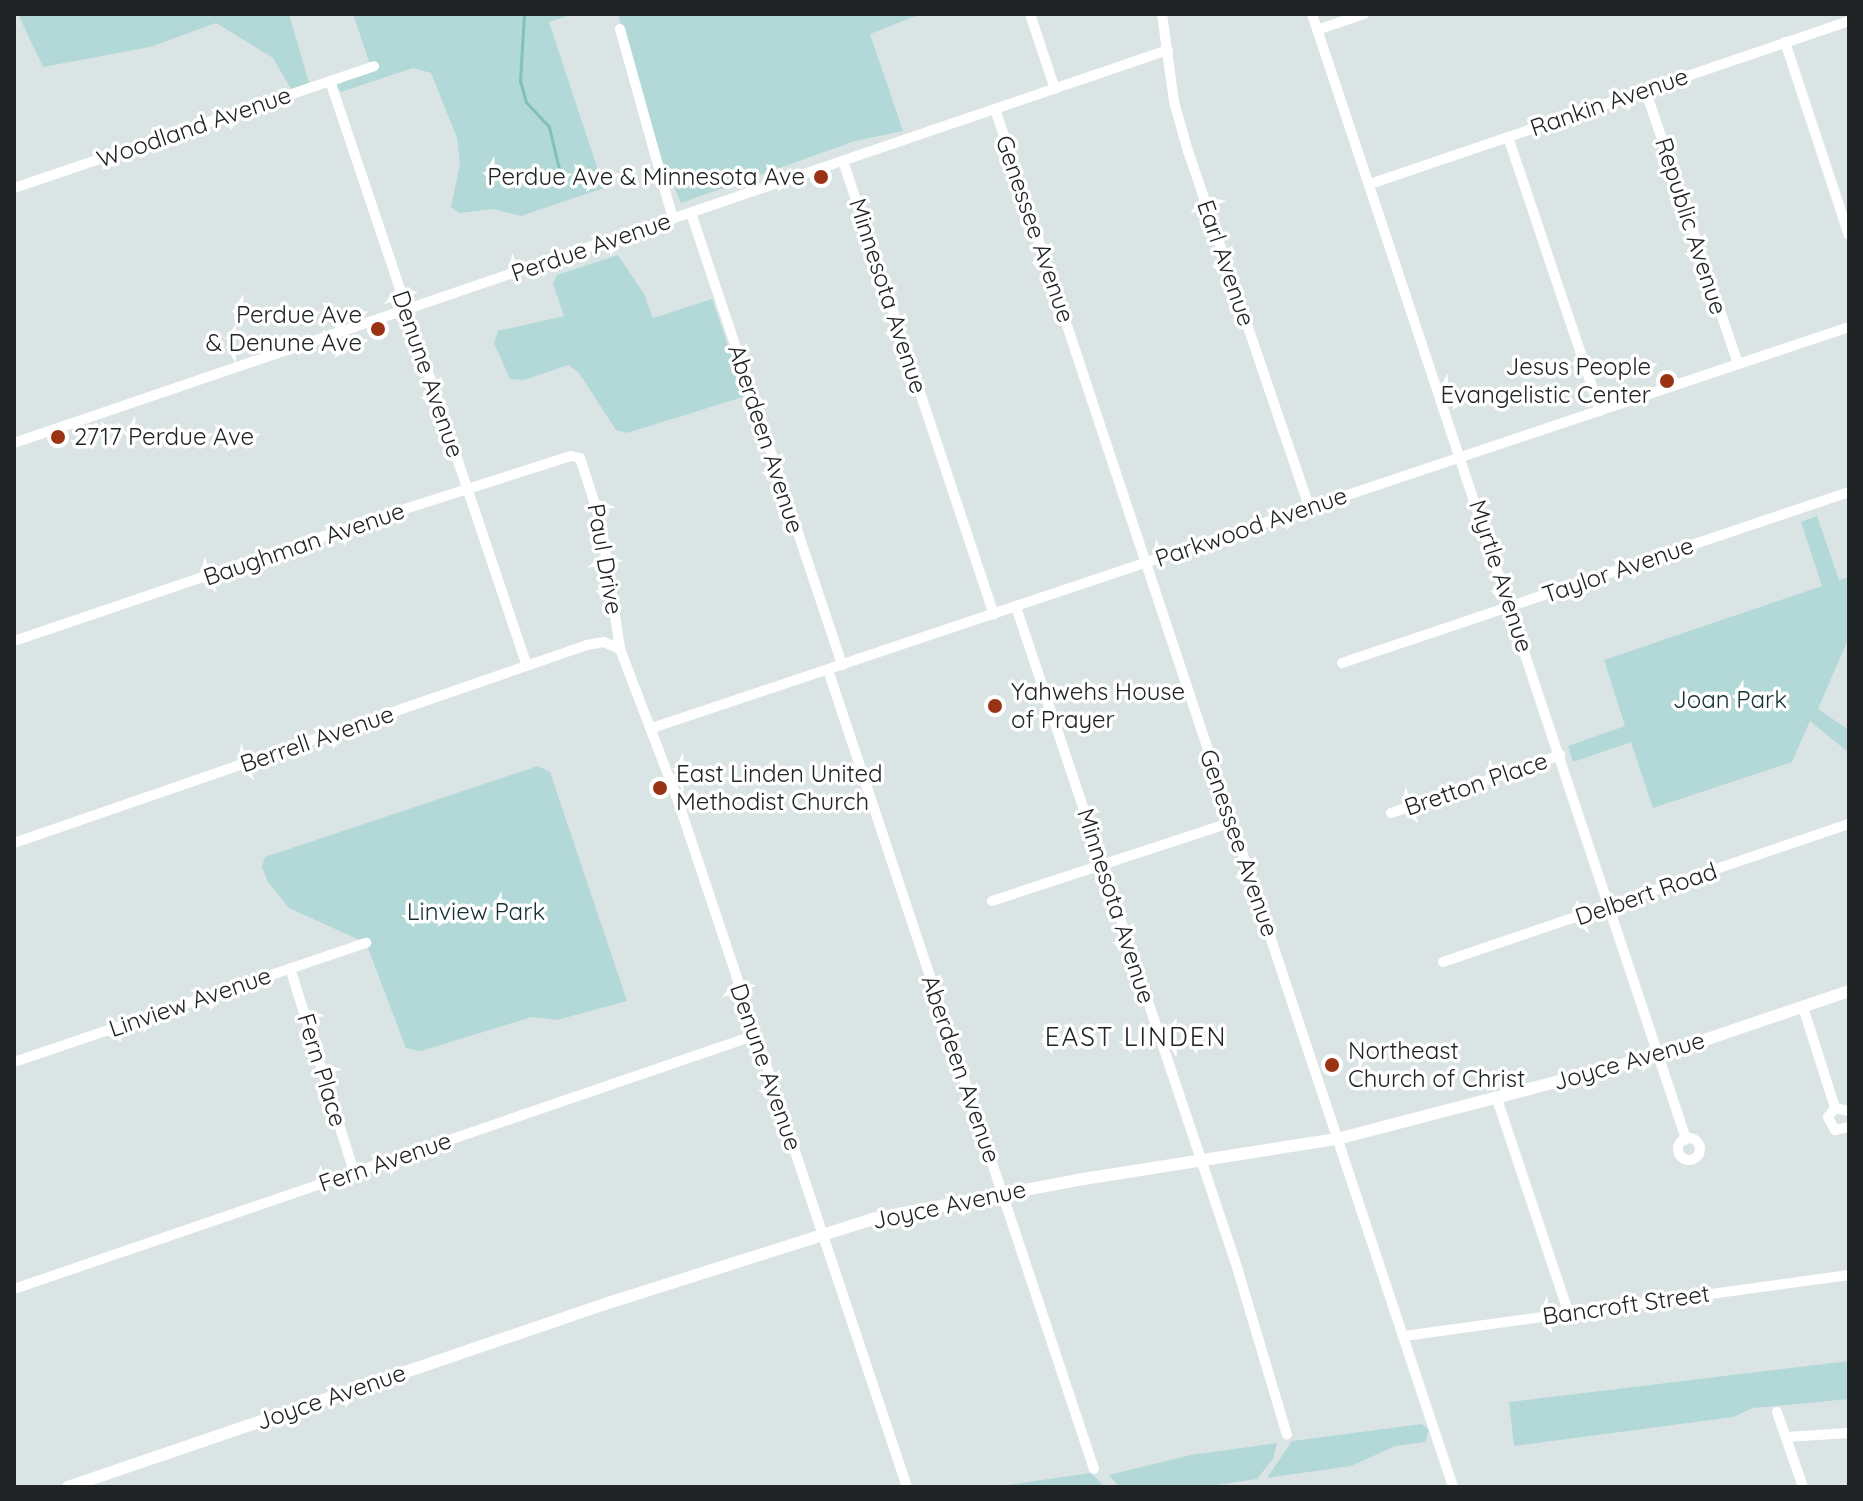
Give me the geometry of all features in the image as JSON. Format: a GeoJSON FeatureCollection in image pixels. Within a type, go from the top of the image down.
{"type":"FeatureCollection","features":[{"type":"Feature","properties":{"kind":"street"},"geometry":{"type":"LineString","coordinates":[[1030,14],[1055,89]]}},
{"type":"Feature","properties":{"kind":"street","name":"Earl Avenue"},"geometry":{"type":"LineString","coordinates":[[1162,14],[1174,102],[1188,151],[1309,507]]}},
{"type":"Feature","properties":{"kind":"street","name":"Myrtle Avenue"},"geometry":{"type":"LineString","coordinates":[[1312,14],[1686,1139]]}},
{"type":"Feature","properties":{"kind":"street"},"geometry":{"type":"LineString","coordinates":[[1317,30],[1364,14]]}},
{"type":"Feature","properties":{"kind":"street","name":"Rankin Avenue"},"geometry":{"type":"LineString","coordinates":[[1370,184],[1849,21]]}},
{"type":"Feature","properties":{"kind":"street"},"geometry":{"type":"LineString","coordinates":[[620,29],[673,219]]}},
{"type":"Feature","properties":{"kind":"street"},"geometry":{"type":"LineString","coordinates":[[1785,42],[1849,235]]}},
{"type":"Feature","properties":{"kind":"street","name":"Perdue Avenue"},"geometry":{"type":"LineString","coordinates":[[14,443],[1168,50]]}},
{"type":"Feature","properties":{"kind":"street","name":"Woodland Avenue"},"geometry":{"type":"LineString","coordinates":[[14,188],[374,66]]}},
{"type":"Feature","properties":{"kind":"street","name":"Denune Avenue"},"geometry":{"type":"LineString","coordinates":[[330,81],[527,666]]}},
{"type":"Feature","properties":{"kind":"street","name":"Republic Avenue"},"geometry":{"type":"LineString","coordinates":[[1645,89],[1738,363]]}},
{"type":"Feature","properties":{"kind":"street","name":"Genessee Avenue"},"geometry":{"type":"LineString","coordinates":[[995,109],[1453,1487]]}},
{"type":"Feature","properties":{"kind":"street"},"geometry":{"type":"LineString","coordinates":[[1508,137],[1600,411]]}},
{"type":"Feature","properties":{"kind":"street","name":"Minnesota Avenue"},"geometry":{"type":"LineString","coordinates":[[843,161],[994,614]]}},
{"type":"Feature","properties":{"kind":"street","name":"Aberdeen Avenue"},"geometry":{"type":"LineString","coordinates":[[691,213],[842,665]]}},
{"type":"Feature","properties":{"kind":"street","name":"Parkwood Avenue"},"geometry":{"type":"LineString","coordinates":[[652,728],[1849,327]]}},
{"type":"Feature","properties":{"kind":"street","name":"Baughman Avenue"},"geometry":{"type":"LineString","coordinates":[[14,641],[571,456],[580,458],[587,470]]}},
{"type":"Feature","properties":{"kind":"street","name":"Paul Drive"},"geometry":{"type":"LineString","coordinates":[[587,470],[620,649]]}},
{"type":"Feature","properties":{"kind":"street","name":"Taylor Avenue"},"geometry":{"type":"LineString","coordinates":[[1342,663],[1849,492]]}},
{"type":"Feature","properties":{"kind":"street","name":"Minnesota Avenue"},"geometry":{"type":"LineString","coordinates":[[1016,607],[1200,1161],[1287,1435]]}},
{"type":"Feature","properties":{"kind":"street","name":"Berrell Avenue"},"geometry":{"type":"LineString","coordinates":[[14,843],[587,645],[604,642],[620,649]]}},
{"type":"Feature","properties":{"kind":"street","name":"Denune Avenue"},"geometry":{"type":"LineString","coordinates":[[620,649],[652,728],[907,1487]]}},
{"type":"Feature","properties":{"kind":"street","name":"Aberdeen Avenue"},"geometry":{"type":"LineString","coordinates":[[828,670],[1094,1469]]}},
{"type":"Feature","properties":{"kind":"street","name":"Bretton Place"},"geometry":{"type":"LineString","coordinates":[[1391,813],[1560,755]]}},
{"type":"Feature","properties":{"kind":"street"},"geometry":{"type":"LineString","coordinates":[[992,901],[1232,822]]}},
{"type":"Feature","properties":{"kind":"street","name":"Delbert Road"},"geometry":{"type":"LineString","coordinates":[[1443,962],[1849,824]]}},
{"type":"Feature","properties":{"kind":"street","name":"Linview Avenue"},"geometry":{"type":"LineString","coordinates":[[14,1062],[366,943]]}},
{"type":"Feature","properties":{"kind":"street","name":"Fern Place"},"geometry":{"type":"LineString","coordinates":[[290,968],[354,1172]]}},
{"type":"Feature","properties":{"kind":"street","name":"Joyce Avenue"},"geometry":{"type":"LineString","coordinates":[[68,1487],[823,1235],[922,1206],[1337,1139],[1660,1055],[1849,991]]}},
{"type":"Feature","properties":{"kind":"street"},"geometry":{"type":"LineString","coordinates":[[1803,1007],[1835,1108],[1829,1124],[1839,1131],[1849,1127]]}},
{"type":"Feature","properties":{"kind":"street","name":"Fern Avenue"},"geometry":{"type":"LineString","coordinates":[[14,1289],[756,1035]]}},
{"type":"Feature","properties":{"kind":"street"},"geometry":{"type":"LineString","coordinates":[[1497,1099],[1569,1314]]}},
{"type":"Feature","properties":{"kind":"street"},"geometry":{"type":"LineString","coordinates":[[1835,1108],[1849,1111]]}},
{"type":"Feature","properties":{"kind":"street","name":"Bancroft Street"},"geometry":{"type":"LineString","coordinates":[[1404,1336],[1849,1275]]}},
{"type":"Feature","properties":{"kind":"street"},"geometry":{"type":"LineString","coordinates":[[1777,1412],[1803,1487]]}},
{"type":"Feature","properties":{"kind":"street"},"geometry":{"type":"LineString","coordinates":[[1786,1437],[1849,1433]]}},
{"type":"Feature","properties":{"kind":"green space"},"geometry":{"type":"Polygon","coordinates":[[[18,14],[289,14],[309,83],[291,89],[273,58],[216,23],[150,47],[43,67],[18,14]]]}},
{"type":"Feature","properties":{"kind":"green space"},"geometry":{"type":"Polygon","coordinates":[[[353,14],[573,14],[549,22],[604,188],[521,216],[494,209],[459,213],[451,207],[460,164],[457,138],[431,73],[413,68],[341,92],[336,86],[371,67],[353,14]]]}},
{"type":"Feature","properties":{"kind":"green space"},"geometry":{"type":"Polygon","coordinates":[[[618,14],[921,14],[870,34],[903,131],[855,141],[681,203],[652,137],[618,14]]]}},
{"type":"Feature","properties":{"kind":"green space"},"geometry":{"type":"Polygon","coordinates":[[[618,255],[644,294],[653,318],[712,299],[746,396],[627,433],[616,430],[579,373],[568,365],[524,380],[510,379],[494,343],[498,331],[564,316],[553,284],[557,275],[618,255]]]}},
{"type":"Feature","properties":{"kind":"green space","name":"Joan Park"},"geometry":{"type":"Polygon","coordinates":[[[1817,516],[1839,580],[1849,577],[1849,637],[1818,709],[1849,730],[1849,753],[1810,721],[1792,762],[1653,808],[1631,742],[1573,762],[1568,746],[1625,726],[1604,660],[1822,586],[1801,522],[1817,516]]]}},
{"type":"Feature","properties":{"kind":"green space","name":"Linview Park"},"geometry":{"type":"Polygon","coordinates":[[[538,766],[550,772],[627,1001],[557,1020],[532,1017],[421,1051],[406,1048],[366,943],[289,908],[268,882],[262,867],[265,857],[538,766]]]}},
{"type":"Feature","properties":{"kind":"green space"},"geometry":{"type":"Polygon","coordinates":[[[1849,1361],[1849,1399],[1753,1408],[1733,1417],[1514,1446],[1509,1402],[1849,1361]]]}},
{"type":"Feature","properties":{"kind":"green space"},"geometry":{"type":"Polygon","coordinates":[[[1422,1424],[1429,1430],[1425,1442],[1395,1446],[1351,1466],[1267,1478],[1292,1441],[1422,1424]]]}},
{"type":"Feature","properties":{"kind":"green space"},"geometry":{"type":"Polygon","coordinates":[[[1277,1443],[1273,1459],[1257,1479],[1203,1487],[1119,1487],[1109,1475],[1191,1455],[1277,1443]]]}},
{"type":"Feature","properties":{"kind":"green space"},"geometry":{"type":"Polygon","coordinates":[[[1091,1473],[1105,1487],[1005,1487],[1008,1485],[1091,1473]]]}},
{"type":"Feature","properties":{"kind":"waterway"},"geometry":{"type":"LineString","coordinates":[[524,14],[520,81],[526,102],[549,127],[560,173]]}},
{"type":"Feature","properties":{"kind":"place","name":"Perdue Ave & Minnesota Ave"},"geometry":{"type":"Point","coordinates":[821,177]}},
{"type":"Feature","properties":{"kind":"place","name":"Perdue Ave & Denune Ave"},"geometry":{"type":"Point","coordinates":[378,329]}},
{"type":"Feature","properties":{"kind":"place","name":"Jesus People Evangelistic Center"},"geometry":{"type":"Point","coordinates":[1667,381]}},
{"type":"Feature","properties":{"kind":"place","name":"2717 Perdue Ave"},"geometry":{"type":"Point","coordinates":[58,437]}},
{"type":"Feature","properties":{"kind":"place","name":"Yahwehs House of Prayer"},"geometry":{"type":"Point","coordinates":[995,706]}},
{"type":"Feature","properties":{"kind":"place","name":"East Linden United Methodist Church"},"geometry":{"type":"Point","coordinates":[660,788]}},
{"type":"Feature","properties":{"kind":"place","name":"Northeast Church of Christ"},"geometry":{"type":"Point","coordinates":[1332,1065]}},
{"type":"Feature","properties":{"kind":"district","name":"EAST LINDEN"},"geometry":{"type":"Point","coordinates":[1136,1037]}}]}
